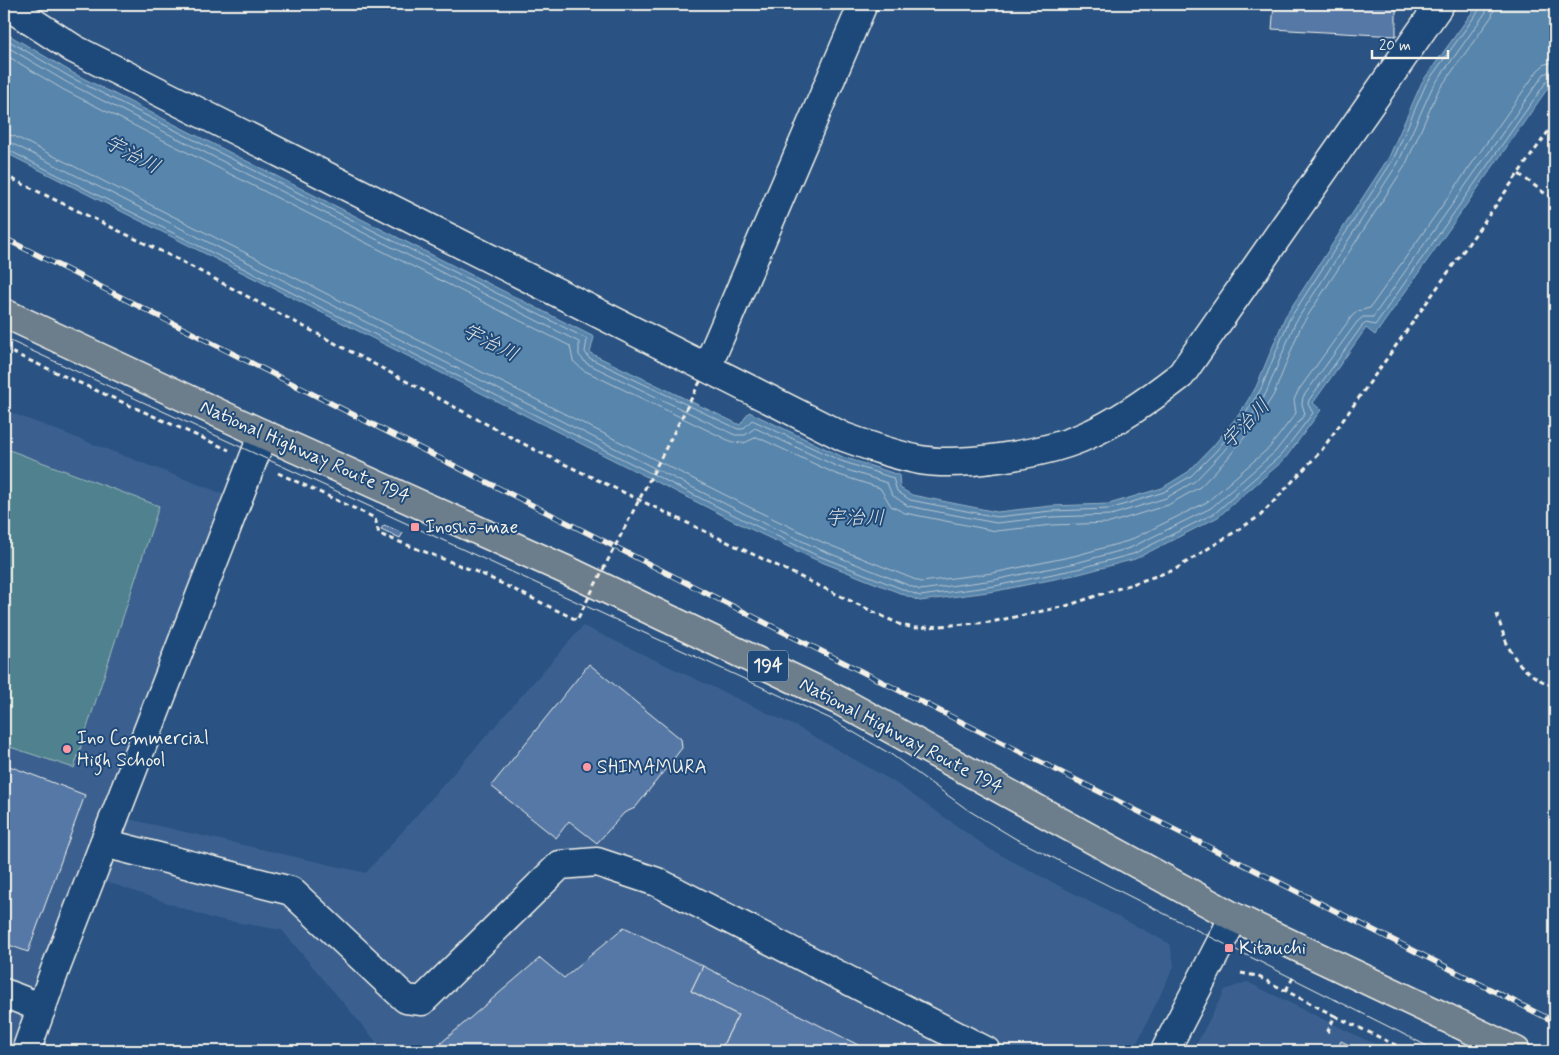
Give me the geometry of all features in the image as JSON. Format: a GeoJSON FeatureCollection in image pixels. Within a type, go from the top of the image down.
{"type":"FeatureCollection","features":[{"type":"Feature","properties":{"kind":"highway","name":"National Highway Route 194"},"geometry":{"type":"LineString","coordinates":[[4,312],[263,434],[575,574],[842,702],[1234,917],[1516,1051]]}},
{"type":"Feature","properties":{"kind":"street"},"geometry":{"type":"LineString","coordinates":[[5,4],[74,49],[705,372],[844,436],[878,449],[922,460],[964,462],[1022,454],[1081,438],[1148,401],[1180,376],[1440,4]]}},
{"type":"Feature","properties":{"kind":"street"},"geometry":{"type":"LineString","coordinates":[[705,372],[863,4]]}},
{"type":"Feature","properties":{"kind":"street"},"geometry":{"type":"LineString","coordinates":[[26,1051],[104,843],[263,434]]}},
{"type":"Feature","properties":{"kind":"street"},"geometry":{"type":"LineString","coordinates":[[104,843],[290,891],[406,999],[422,1001],[560,865],[597,862],[657,882],[986,1051]]}},
{"type":"Feature","properties":{"kind":"street"},"geometry":{"type":"LineString","coordinates":[[1165,1051],[1234,917]]}},
{"type":"Feature","properties":{"kind":"street"},"geometry":{"type":"LineString","coordinates":[[4,993],[42,1008]]}},
{"type":"Feature","properties":{"kind":"path"},"geometry":{"type":"LineString","coordinates":[[4,176],[179,260],[537,451],[892,621],[915,628],[991,622],[1066,606],[1174,570],[1260,516],[1321,451],[1555,122]]}},
{"type":"Feature","properties":{"kind":"path"},"geometry":{"type":"LineString","coordinates":[[1519,174],[1555,201]]}},
{"type":"Feature","properties":{"kind":"path"},"geometry":{"type":"LineString","coordinates":[[4,349],[375,518],[379,534],[482,574],[577,620],[705,372]]}},
{"type":"Feature","properties":{"kind":"path"},"geometry":{"type":"LineString","coordinates":[[1497,614],[1504,640],[1521,668],[1555,687]]}},
{"type":"Feature","properties":{"kind":"path"},"geometry":{"type":"LineString","coordinates":[[1241,973],[1257,976],[1408,1051]]}},
{"type":"Feature","properties":{"kind":"path"},"geometry":{"type":"LineString","coordinates":[[1286,990],[1295,974],[1302,977]]}},
{"type":"Feature","properties":{"kind":"path"},"geometry":{"type":"LineString","coordinates":[[1326,1035],[1335,1016]]}},
{"type":"Feature","properties":{"kind":"shaded area","name":"Ino Commercial High School"},"geometry":{"type":"Polygon","coordinates":[[[4,410],[226,495],[16,1051],[4,1051],[4,410]]]}},
{"type":"Feature","properties":{"kind":"shaded area"},"geometry":{"type":"Polygon","coordinates":[[[583,626],[799,728],[894,782],[991,850],[1170,944],[1174,966],[1133,1051],[384,1051],[282,930],[211,918],[105,881],[128,819],[366,873],[583,626]]]}},
{"type":"Feature","properties":{"kind":"shaded area"},"geometry":{"type":"Polygon","coordinates":[[[1247,982],[1389,1051],[1193,1051],[1225,990],[1247,982]]]}},
{"type":"Feature","properties":{"kind":"green space"},"geometry":{"type":"Polygon","coordinates":[[[4,448],[159,506],[74,768],[4,745],[4,448]]]}},
{"type":"Feature","properties":{"kind":"water","name":"宇治川"},"geometry":{"type":"Polygon","coordinates":[[[1478,4],[1555,4],[1555,78],[1375,335],[1366,328],[1313,403],[1321,410],[1284,460],[1218,517],[1135,559],[1079,574],[996,591],[920,601],[814,559],[744,526],[4,152],[4,32],[73,73],[594,337],[590,353],[740,425],[749,412],[843,457],[899,475],[900,488],[912,495],[997,512],[1051,506],[1109,504],[1162,488],[1188,472],[1213,446],[1240,413],[1256,387],[1285,317],[1389,157],[1422,82],[1478,4]]]}},
{"type":"Feature","properties":{"kind":"building"},"geometry":{"type":"Polygon","coordinates":[[[1274,4],[1396,4],[1396,36],[1272,29],[1274,4]]]}},
{"type":"Feature","properties":{"kind":"building"},"geometry":{"type":"Polygon","coordinates":[[[384,525],[403,533],[400,538],[381,529],[384,525]]]}},
{"type":"Feature","properties":{"kind":"building","name":"SHIMAMURA"},"geometry":{"type":"Polygon","coordinates":[[[589,664],[681,739],[682,748],[635,808],[624,813],[597,843],[569,821],[556,838],[491,786],[589,664]]]}},
{"type":"Feature","properties":{"kind":"building"},"geometry":{"type":"Polygon","coordinates":[[[4,764],[85,795],[28,952],[4,943],[4,764]]]}},
{"type":"Feature","properties":{"kind":"building"},"geometry":{"type":"Polygon","coordinates":[[[624,927],[703,966],[691,991],[738,1015],[720,1051],[447,1051],[441,1043],[540,958],[564,978],[624,927]]]}},
{"type":"Feature","properties":{"kind":"building"},"geometry":{"type":"Polygon","coordinates":[[[703,966],[870,1051],[720,1051],[738,1015],[691,991],[703,966]]]}},
{"type":"Feature","properties":{"kind":"building"},"geometry":{"type":"Polygon","coordinates":[[[1341,1041],[1361,1051],[1336,1051],[1341,1041]]]}},
{"type":"Feature","properties":{"kind":"tram line"},"geometry":{"type":"LineString","coordinates":[[4,338],[831,719],[892,755],[968,810],[1016,839],[1437,1051]]}},
{"type":"Feature","properties":{"kind":"railway"},"geometry":{"type":"LineString","coordinates":[[4,238],[1555,1022]]}},
{"type":"Feature","properties":{"kind":"place","name":"Inoshō-mae"},"geometry":{"type":"Point","coordinates":[415,527]}},
{"type":"Feature","properties":{"kind":"place","name":"Ino Commercial High School"},"geometry":{"type":"Point","coordinates":[67,749]}},
{"type":"Feature","properties":{"kind":"place","name":"SHIMAMURA"},"geometry":{"type":"Point","coordinates":[587,767]}},
{"type":"Feature","properties":{"kind":"place","name":"Kitauchi"},"geometry":{"type":"Point","coordinates":[1229,948]}}]}
